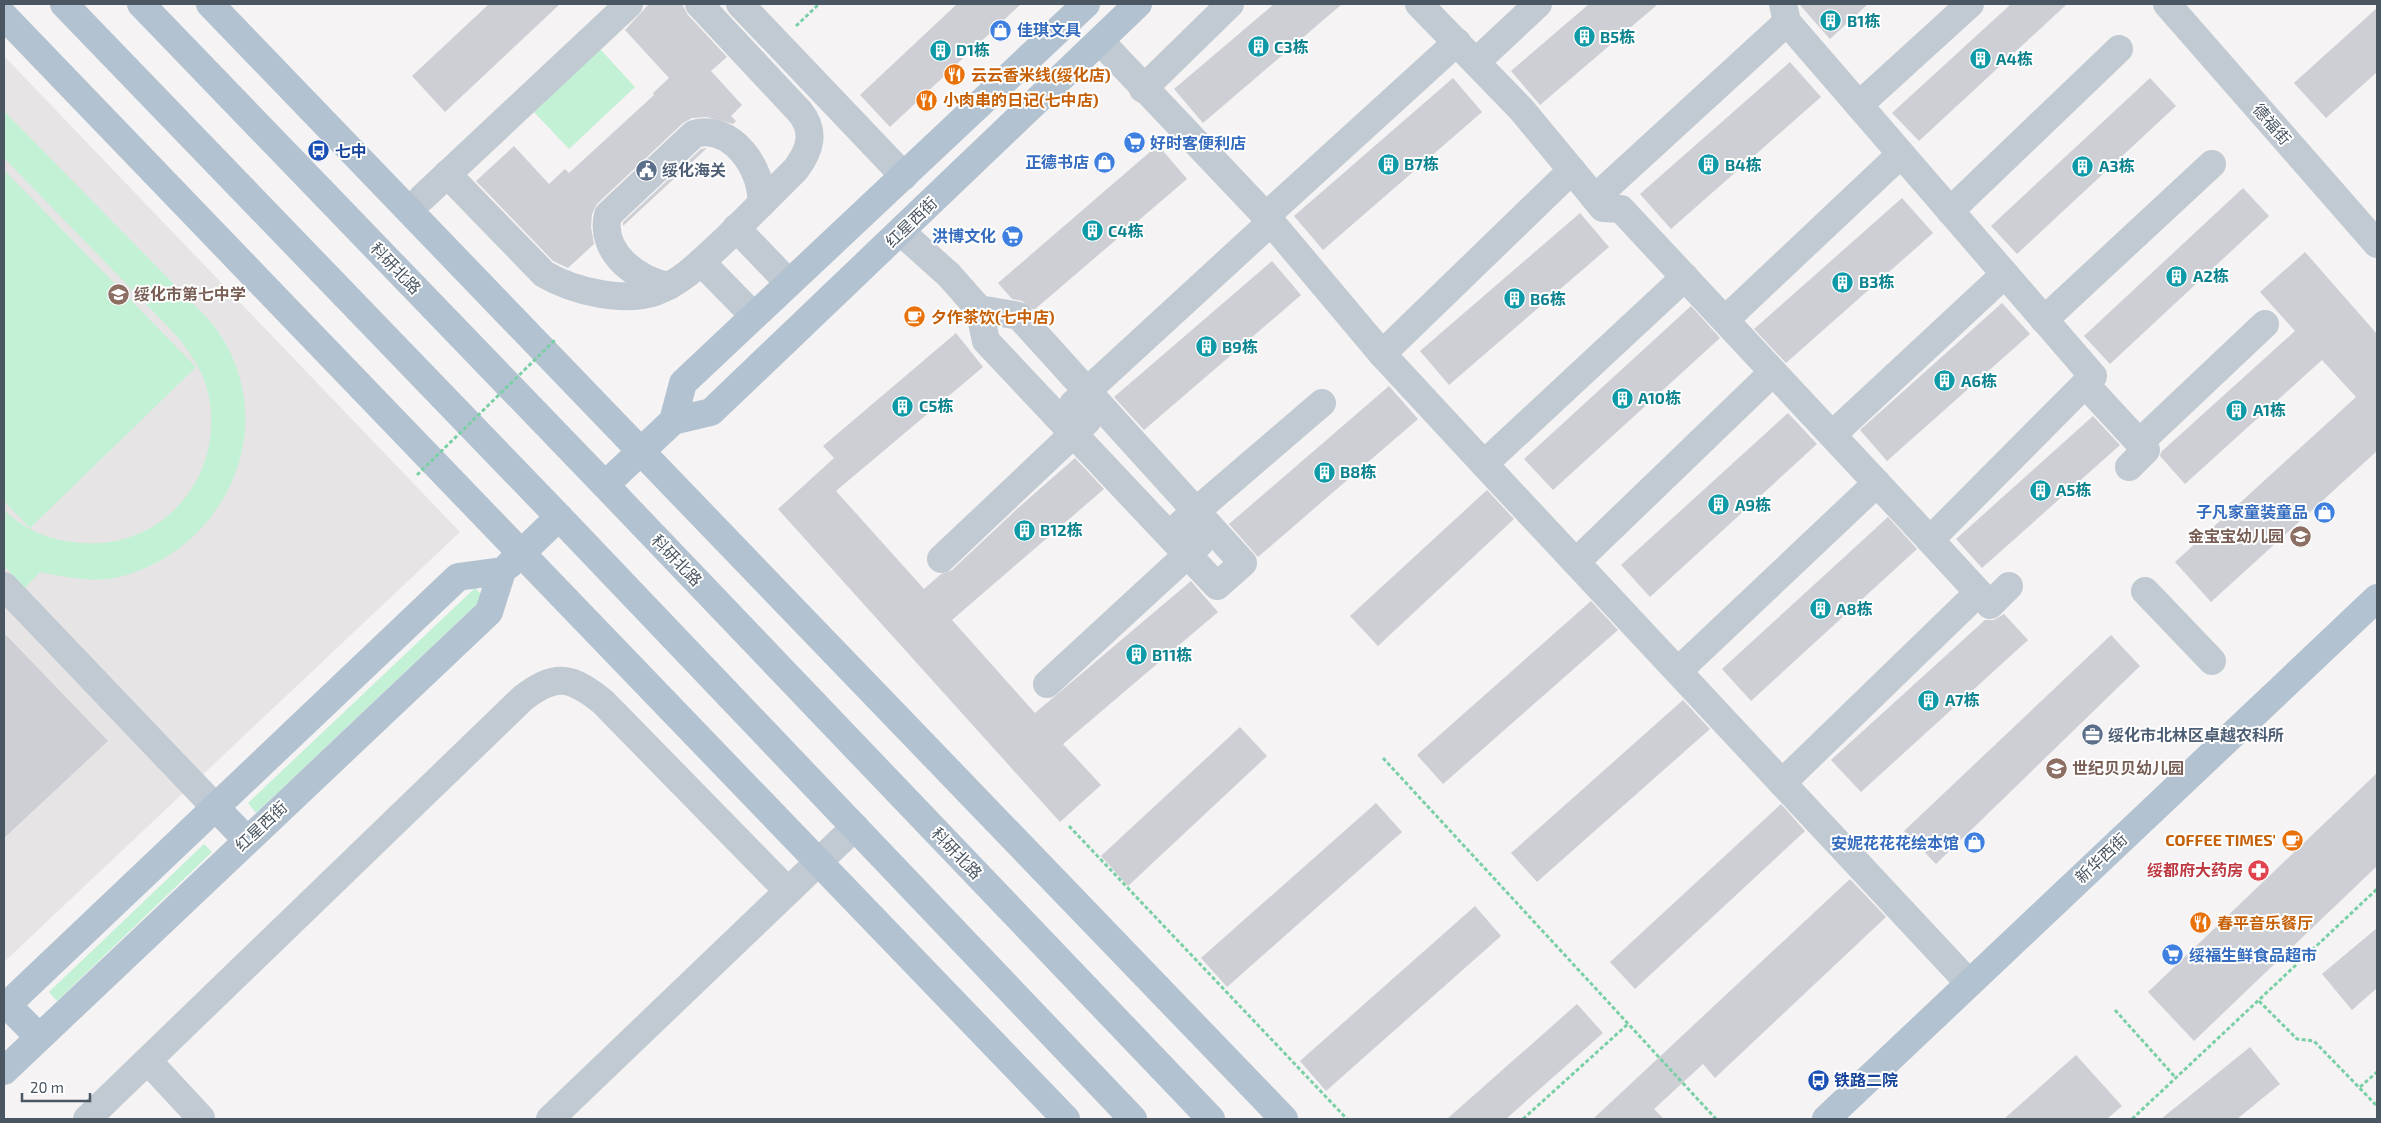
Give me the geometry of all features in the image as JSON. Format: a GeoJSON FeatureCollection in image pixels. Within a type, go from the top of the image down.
{"type":"FeatureCollection","features":[{"type":"Feature","properties":{"kind":"main road"},"geometry":{"type":"LineString","coordinates":[[64,4],[559,517],[1133,1119]]}},
{"type":"Feature","properties":{"kind":"main road","name":"科研北路"},"geometry":{"type":"LineString","coordinates":[[141,4],[605,485],[1210,1119]]}},
{"type":"Feature","properties":{"kind":"main road"},"geometry":{"type":"LineString","coordinates":[[210,4],[1284,1119]]}},
{"type":"Feature","properties":{"kind":"main road"},"geometry":{"type":"LineString","coordinates":[[673,421],[683,383],[1086,4]]}},
{"type":"Feature","properties":{"kind":"main road","name":"红星西街"},"geometry":{"type":"LineString","coordinates":[[605,485],[673,421],[711,412],[1138,4]]}},
{"type":"Feature","properties":{"kind":"main road"},"geometry":{"type":"LineString","coordinates":[[4,16],[1066,1119]]}},
{"type":"Feature","properties":{"kind":"main road"},"geometry":{"type":"LineString","coordinates":[[873,205],[901,232]]}},
{"type":"Feature","properties":{"kind":"main road","name":"红星西街"},"geometry":{"type":"LineString","coordinates":[[4,1071],[489,612],[502,571],[559,517]]}},
{"type":"Feature","properties":{"kind":"main road"},"geometry":{"type":"LineString","coordinates":[[39,1037],[5,1006],[458,577],[502,571]]}},
{"type":"Feature","properties":{"kind":"main road","name":"新华西街"},"geometry":{"type":"LineString","coordinates":[[1826,1119],[2377,598]]}},
{"type":"Feature","properties":{"kind":"main road"},"geometry":{"type":"LineString","coordinates":[[215,807],[247,840]]}},
{"type":"Feature","properties":{"kind":"street"},"geometry":{"type":"LineString","coordinates":[[422,198],[629,4]]}},
{"type":"Feature","properties":{"kind":"street"},"geometry":{"type":"LineString","coordinates":[[447,174],[544,274],[559,283],[572,288],[615,295],[647,293],[669,286],[683,278],[761,204],[805,157],[810,144],[810,132],[807,121],[699,4]]}},
{"type":"Feature","properties":{"kind":"street"},"geometry":{"type":"LineString","coordinates":[[740,4],[904,176]]}},
{"type":"Feature","properties":{"kind":"street"},"geometry":{"type":"LineString","coordinates":[[1143,89],[1230,4]]}},
{"type":"Feature","properties":{"kind":"street"},"geometry":{"type":"LineString","coordinates":[[1418,4],[1520,109],[1603,208],[1621,209],[1990,605],[2009,586]]}},
{"type":"Feature","properties":{"kind":"street"},"geometry":{"type":"LineString","coordinates":[[1476,62],[1538,4]]}},
{"type":"Feature","properties":{"kind":"street"},"geometry":{"type":"LineString","coordinates":[[1859,105],[1970,4]]}},
{"type":"Feature","properties":{"kind":"street","name":"德福街"},"geometry":{"type":"LineString","coordinates":[[2167,4],[2377,244]]}},
{"type":"Feature","properties":{"kind":"street"},"geometry":{"type":"LineString","coordinates":[[1595,198],[1785,13],[1859,105],[2093,376],[1930,540]]}},
{"type":"Feature","properties":{"kind":"street"},"geometry":{"type":"LineString","coordinates":[[1100,41],[1143,89],[1268,219],[1382,354],[1969,983]]}},
{"type":"Feature","properties":{"kind":"street"},"geometry":{"type":"LineString","coordinates":[[941,559],[1066,426],[1268,219],[1457,42]]}},
{"type":"Feature","properties":{"kind":"street"},"geometry":{"type":"LineString","coordinates":[[1950,211],[2119,49]]}},
{"type":"Feature","properties":{"kind":"street"},"geometry":{"type":"LineString","coordinates":[[669,286],[645,279],[625,264],[612,246],[606,222],[608,215],[694,134],[705,131],[714,133],[734,143],[743,153],[760,186],[761,204]]}},
{"type":"Feature","properties":{"kind":"street"},"geometry":{"type":"LineString","coordinates":[[1725,320],[1901,154]]}},
{"type":"Feature","properties":{"kind":"street"},"geometry":{"type":"LineString","coordinates":[[2044,320],[2212,164]]}},
{"type":"Feature","properties":{"kind":"street"},"geometry":{"type":"LineString","coordinates":[[1382,354],[1572,170]]}},
{"type":"Feature","properties":{"kind":"street"},"geometry":{"type":"LineString","coordinates":[[736,228],[789,283]]}},
{"type":"Feature","properties":{"kind":"street"},"geometry":{"type":"LineString","coordinates":[[901,232],[949,275],[979,309],[986,341],[1217,586],[1243,563],[1019,316],[979,309]]}},
{"type":"Feature","properties":{"kind":"street"},"geometry":{"type":"LineString","coordinates":[[702,262],[754,316]]}},
{"type":"Feature","properties":{"kind":"street"},"geometry":{"type":"LineString","coordinates":[[1832,435],[2005,274]]}},
{"type":"Feature","properties":{"kind":"street"},"geometry":{"type":"LineString","coordinates":[[1484,464],[1684,277]]}},
{"type":"Feature","properties":{"kind":"street"},"geometry":{"type":"LineString","coordinates":[[2139,442],[2265,324]]}},
{"type":"Feature","properties":{"kind":"street"},"geometry":{"type":"LineString","coordinates":[[1576,562],[1773,372]]}},
{"type":"Feature","properties":{"kind":"street"},"geometry":{"type":"LineString","coordinates":[[2085,384],[2146,450],[2129,467]]}},
{"type":"Feature","properties":{"kind":"street"},"geometry":{"type":"LineString","coordinates":[[1047,684],[1178,545],[1322,403]]}},
{"type":"Feature","properties":{"kind":"street"},"geometry":{"type":"LineString","coordinates":[[1678,671],[1877,482]]}},
{"type":"Feature","properties":{"kind":"street"},"geometry":{"type":"LineString","coordinates":[[4,586],[215,807]]}},
{"type":"Feature","properties":{"kind":"street"},"geometry":{"type":"LineString","coordinates":[[2145,591],[2212,661]]}},
{"type":"Feature","properties":{"kind":"street"},"geometry":{"type":"LineString","coordinates":[[1782,782],[1978,593]]}},
{"type":"Feature","properties":{"kind":"street"},"geometry":{"type":"LineString","coordinates":[[88,1119],[523,698],[540,686],[556,680],[575,683],[602,702],[788,891]]}},
{"type":"Feature","properties":{"kind":"street"},"geometry":{"type":"LineString","coordinates":[[550,1119],[855,827]]}},
{"type":"Feature","properties":{"kind":"street"},"geometry":{"type":"LineString","coordinates":[[141,1067],[190,1119]]}},
{"type":"Feature","properties":{"kind":"path"},"geometry":{"type":"LineString","coordinates":[[777,44],[819,4]]}},
{"type":"Feature","properties":{"kind":"path"},"geometry":{"type":"LineString","coordinates":[[417,475],[555,340]]}},
{"type":"Feature","properties":{"kind":"path"},"geometry":{"type":"LineString","coordinates":[[1383,758],[1716,1119]]}},
{"type":"Feature","properties":{"kind":"path"},"geometry":{"type":"LineString","coordinates":[[1070,826],[1347,1119]]}},
{"type":"Feature","properties":{"kind":"path"},"geometry":{"type":"LineString","coordinates":[[2132,1119],[2377,889]]}},
{"type":"Feature","properties":{"kind":"path"},"geometry":{"type":"LineString","coordinates":[[2258,1001],[2297,1039],[2314,1041],[2377,1106]]}},
{"type":"Feature","properties":{"kind":"path"},"geometry":{"type":"LineString","coordinates":[[2115,1010],[2176,1078]]}},
{"type":"Feature","properties":{"kind":"path"},"geometry":{"type":"LineString","coordinates":[[1523,1119],[1628,1024]]}},
{"type":"Feature","properties":{"kind":"path"},"geometry":{"type":"LineString","coordinates":[[2360,1087],[2377,1072]]}},
{"type":"Feature","properties":{"kind":"shaded area","name":"绥化市第七中学"},"geometry":{"type":"Polygon","coordinates":[[[4,56],[460,532],[4,962],[4,56]]]}},
{"type":"Feature","properties":{"kind":"green space"},"geometry":{"type":"Polygon","coordinates":[[[600,49],[635,87],[569,149],[533,111],[600,49]]]}},
{"type":"Feature","properties":{"kind":"green space"},"geometry":{"type":"Polygon","coordinates":[[[4,111],[210,321],[233,358],[244,396],[244,435],[235,473],[217,508],[192,538],[158,561],[119,577],[90,579],[40,572],[25,588],[4,566],[4,510],[21,524],[40,534],[71,542],[112,542],[139,534],[162,520],[182,502],[197,479],[207,454],[211,426],[207,388],[196,363],[175,334],[4,158],[4,111]]]}},
{"type":"Feature","properties":{"kind":"green space"},"geometry":{"type":"Polygon","coordinates":[[[4,170],[196,367],[30,528],[4,501],[4,170]]]}},
{"type":"Feature","properties":{"kind":"green space"},"geometry":{"type":"Polygon","coordinates":[[[475,588],[484,597],[256,813],[248,803],[475,588]]]}},
{"type":"Feature","properties":{"kind":"green space"},"geometry":{"type":"Polygon","coordinates":[[[204,844],[212,852],[57,1001],[49,992],[204,844]]]}},
{"type":"Feature","properties":{"kind":"building"},"geometry":{"type":"Polygon","coordinates":[[[489,4],[560,4],[445,112],[412,76],[489,4]]]}},
{"type":"Feature","properties":{"kind":"building"},"geometry":{"type":"Polygon","coordinates":[[[649,4],[682,4],[688,15],[727,57],[711,71],[742,105],[731,116],[736,121],[733,124],[707,117],[692,118],[683,123],[597,204],[592,214],[591,227],[594,244],[568,268],[553,261],[476,181],[514,146],[549,184],[565,169],[569,173],[654,95],[653,93],[669,78],[625,30],[649,4]]]}},
{"type":"Feature","properties":{"kind":"building","name":"D1栋"},"geometry":{"type":"Polygon","coordinates":[[[957,4],[1021,4],[890,127],[860,95],[957,4]]]}},
{"type":"Feature","properties":{"kind":"building","name":"C3栋"},"geometry":{"type":"Polygon","coordinates":[[[1274,4],[1342,4],[1203,123],[1174,89],[1274,4]]]}},
{"type":"Feature","properties":{"kind":"building","name":"B5栋"},"geometry":{"type":"Polygon","coordinates":[[[1589,4],[1658,4],[1540,105],[1511,71],[1589,4]]]}},
{"type":"Feature","properties":{"kind":"building","name":"B1栋"},"geometry":{"type":"Polygon","coordinates":[[[1799,4],[1868,4],[1830,39],[1799,4]]]}},
{"type":"Feature","properties":{"kind":"building","name":"A4栋"},"geometry":{"type":"Polygon","coordinates":[[[2011,4],[2067,4],[1919,141],[1892,113],[2011,4]]]}},
{"type":"Feature","properties":{"kind":"building"},"geometry":{"type":"Polygon","coordinates":[[[2377,8],[2377,72],[2326,118],[2294,83],[2377,8]]]}},
{"type":"Feature","properties":{"kind":"building","name":"B4栋"},"geometry":{"type":"Polygon","coordinates":[[[1790,62],[1821,97],[1671,229],[1640,194],[1790,62]]]}},
{"type":"Feature","properties":{"kind":"building","name":"B7栋"},"geometry":{"type":"Polygon","coordinates":[[[1453,78],[1482,112],[1323,250],[1294,216],[1453,78]]]}},
{"type":"Feature","properties":{"kind":"building","name":"A3栋"},"geometry":{"type":"Polygon","coordinates":[[[2150,78],[2176,106],[2017,254],[1991,226],[2150,78]]]}},
{"type":"Feature","properties":{"kind":"building","name":"C4栋"},"geometry":{"type":"Polygon","coordinates":[[[1158,145],[1187,179],[1034,310],[1022,301],[1012,299],[998,283],[1158,145]]]}},
{"type":"Feature","properties":{"kind":"building"},"geometry":{"type":"Polygon","coordinates":[[[707,148],[623,226],[623,222],[701,149],[707,148]]]}},
{"type":"Feature","properties":{"kind":"building","name":"A2栋"},"geometry":{"type":"Polygon","coordinates":[[[2243,188],[2269,216],[2110,364],[2084,336],[2243,188]]]}},
{"type":"Feature","properties":{"kind":"building","name":"B3栋"},"geometry":{"type":"Polygon","coordinates":[[[1902,198],[1933,233],[1786,363],[1754,329],[1902,198]]]}},
{"type":"Feature","properties":{"kind":"building","name":"B6栋"},"geometry":{"type":"Polygon","coordinates":[[[1580,213],[1609,247],[1449,385],[1420,351],[1580,213]]]}},
{"type":"Feature","properties":{"kind":"building"},"geometry":{"type":"Polygon","coordinates":[[[2305,252],[2377,334],[2377,451],[2211,602],[2175,562],[2356,397],[2322,360],[2185,484],[2160,456],[2161,452],[2295,331],[2260,292],[2305,252]]]}},
{"type":"Feature","properties":{"kind":"building","name":"B9栋"},"geometry":{"type":"Polygon","coordinates":[[[1272,261],[1301,295],[1144,430],[1114,397],[1272,261]]]}},
{"type":"Feature","properties":{"kind":"building","name":"A6栋"},"geometry":{"type":"Polygon","coordinates":[[[2002,303],[2030,334],[1887,461],[1860,430],[2002,303]]]}},
{"type":"Feature","properties":{"kind":"building","name":"A10栋"},"geometry":{"type":"Polygon","coordinates":[[[1691,306],[1720,338],[1553,490],[1524,459],[1691,306]]]}},
{"type":"Feature","properties":{"kind":"building"},"geometry":{"type":"Polygon","coordinates":[[[956,333],[983,367],[836,491],[924,589],[941,574],[952,570],[1075,458],[1104,489],[952,620],[1035,713],[1191,581],[1218,612],[1063,744],[1101,785],[1060,822],[778,509],[834,458],[823,446],[956,333]]]}},
{"type":"Feature","properties":{"kind":"building","name":"B8栋"},"geometry":{"type":"Polygon","coordinates":[[[1389,386],[1418,419],[1258,557],[1229,524],[1389,386]]]}},
{"type":"Feature","properties":{"kind":"building","name":"A9栋"},"geometry":{"type":"Polygon","coordinates":[[[1788,413],[1817,444],[1650,597],[1621,565],[1788,413]]]}},
{"type":"Feature","properties":{"kind":"building","name":"A5栋"},"geometry":{"type":"Polygon","coordinates":[[[2093,416],[2120,445],[1982,568],[1956,539],[2093,416]]]}},
{"type":"Feature","properties":{"kind":"building"},"geometry":{"type":"Polygon","coordinates":[[[1487,490],[1514,519],[1378,646],[1350,616],[1487,490]]]}},
{"type":"Feature","properties":{"kind":"building","name":"A8栋"},"geometry":{"type":"Polygon","coordinates":[[[1888,517],[1917,549],[1751,701],[1722,669],[1888,517]]]}},
{"type":"Feature","properties":{"kind":"building"},"geometry":{"type":"Polygon","coordinates":[[[1591,601],[1618,630],[1443,784],[1417,755],[1591,601]]]}},
{"type":"Feature","properties":{"kind":"building","name":"A7栋"},"geometry":{"type":"Polygon","coordinates":[[[2004,614],[2028,640],[1861,792],[1831,760],[1985,620],[1994,620],[2004,614]]]}},
{"type":"Feature","properties":{"kind":"building"},"geometry":{"type":"Polygon","coordinates":[[[4,633],[108,741],[4,838],[4,633]]]}},
{"type":"Feature","properties":{"kind":"building"},"geometry":{"type":"Polygon","coordinates":[[[2111,635],[2140,666],[1936,864],[1904,831],[2111,635]]]}},
{"type":"Feature","properties":{"kind":"building"},"geometry":{"type":"Polygon","coordinates":[[[1683,700],[1710,729],[1537,882],[1511,853],[1683,700]]]}},
{"type":"Feature","properties":{"kind":"building"},"geometry":{"type":"Polygon","coordinates":[[[1240,727],[1267,756],[1128,886],[1101,856],[1240,727]]]}},
{"type":"Feature","properties":{"kind":"building"},"geometry":{"type":"Polygon","coordinates":[[[2377,773],[2377,866],[2194,1041],[2148,992],[2377,773]]]}},
{"type":"Feature","properties":{"kind":"building"},"geometry":{"type":"Polygon","coordinates":[[[1376,803],[1402,832],[1227,987],[1201,958],[1376,803]]]}},
{"type":"Feature","properties":{"kind":"building"},"geometry":{"type":"Polygon","coordinates":[[[1781,804],[1805,831],[1635,989],[1610,962],[1781,804]]]}},
{"type":"Feature","properties":{"kind":"building"},"geometry":{"type":"Polygon","coordinates":[[[1850,879],[1886,917],[1715,1078],[1703,1064],[1654,1109],[1664,1119],[1593,1119],[1850,879]]]}},
{"type":"Feature","properties":{"kind":"building"},"geometry":{"type":"Polygon","coordinates":[[[1475,906],[1501,936],[1326,1091],[1300,1061],[1475,906]]]}},
{"type":"Feature","properties":{"kind":"building"},"geometry":{"type":"Polygon","coordinates":[[[2377,928],[2377,988],[2352,1010],[2322,974],[2377,928]]]}},
{"type":"Feature","properties":{"kind":"building"},"geometry":{"type":"Polygon","coordinates":[[[1577,1004],[1603,1033],[1506,1119],[1447,1119],[1577,1004]]]}},
{"type":"Feature","properties":{"kind":"building"},"geometry":{"type":"Polygon","coordinates":[[[2250,1047],[2280,1084],[2237,1119],[2161,1119],[2250,1047]]]}},
{"type":"Feature","properties":{"kind":"building"},"geometry":{"type":"Polygon","coordinates":[[[2076,1055],[2122,1106],[2107,1119],[2004,1119],[2076,1055]]]}},
{"type":"Feature","properties":{"kind":"place","name":"B1栋"},"geometry":{"type":"Point","coordinates":[1831,21]}},
{"type":"Feature","properties":{"kind":"place","name":"佳琪文具"},"geometry":{"type":"Point","coordinates":[1001,30]}},
{"type":"Feature","properties":{"kind":"place","name":"B5栋"},"geometry":{"type":"Point","coordinates":[1584,37]}},
{"type":"Feature","properties":{"kind":"place","name":"C3栋"},"geometry":{"type":"Point","coordinates":[1258,47]}},
{"type":"Feature","properties":{"kind":"place","name":"D1栋"},"geometry":{"type":"Point","coordinates":[940,50]}},
{"type":"Feature","properties":{"kind":"place","name":"A4栋"},"geometry":{"type":"Point","coordinates":[1980,59]}},
{"type":"Feature","properties":{"kind":"place","name":"云云香米线(绥化店)"},"geometry":{"type":"Point","coordinates":[955,75]}},
{"type":"Feature","properties":{"kind":"place","name":"小肉串的日记(七中店)"},"geometry":{"type":"Point","coordinates":[927,100]}},
{"type":"Feature","properties":{"kind":"place","name":"好时客便利店"},"geometry":{"type":"Point","coordinates":[1134,143]}},
{"type":"Feature","properties":{"kind":"place","name":"七中"},"geometry":{"type":"Point","coordinates":[319,151]}},
{"type":"Feature","properties":{"kind":"place","name":"正德书店"},"geometry":{"type":"Point","coordinates":[1105,162]}},
{"type":"Feature","properties":{"kind":"place","name":"B7栋"},"geometry":{"type":"Point","coordinates":[1388,164]}},
{"type":"Feature","properties":{"kind":"place","name":"B4栋"},"geometry":{"type":"Point","coordinates":[1709,165]}},
{"type":"Feature","properties":{"kind":"place","name":"A3栋"},"geometry":{"type":"Point","coordinates":[2083,166]}},
{"type":"Feature","properties":{"kind":"place","name":"绥化海关"},"geometry":{"type":"Point","coordinates":[646,170]}},
{"type":"Feature","properties":{"kind":"place","name":"C4栋"},"geometry":{"type":"Point","coordinates":[1092,231]}},
{"type":"Feature","properties":{"kind":"place","name":"洪博文化"},"geometry":{"type":"Point","coordinates":[1012,236]}},
{"type":"Feature","properties":{"kind":"place","name":"A2栋"},"geometry":{"type":"Point","coordinates":[2177,276]}},
{"type":"Feature","properties":{"kind":"place","name":"B3栋"},"geometry":{"type":"Point","coordinates":[1843,282]}},
{"type":"Feature","properties":{"kind":"place","name":"绥化市第七中学"},"geometry":{"type":"Point","coordinates":[118,294]}},
{"type":"Feature","properties":{"kind":"place","name":"B6栋"},"geometry":{"type":"Point","coordinates":[1514,299]}},
{"type":"Feature","properties":{"kind":"place","name":"夕作茶饮(七中店)"},"geometry":{"type":"Point","coordinates":[915,317]}},
{"type":"Feature","properties":{"kind":"place","name":"B9栋"},"geometry":{"type":"Point","coordinates":[1206,347]}},
{"type":"Feature","properties":{"kind":"place","name":"A6栋"},"geometry":{"type":"Point","coordinates":[1945,381]}},
{"type":"Feature","properties":{"kind":"place","name":"A10栋"},"geometry":{"type":"Point","coordinates":[1622,398]}},
{"type":"Feature","properties":{"kind":"place","name":"C5栋"},"geometry":{"type":"Point","coordinates":[903,406]}},
{"type":"Feature","properties":{"kind":"place","name":"A1栋"},"geometry":{"type":"Point","coordinates":[2237,410]}},
{"type":"Feature","properties":{"kind":"place","name":"B8栋"},"geometry":{"type":"Point","coordinates":[1324,472]}},
{"type":"Feature","properties":{"kind":"place","name":"A5栋"},"geometry":{"type":"Point","coordinates":[2040,490]}},
{"type":"Feature","properties":{"kind":"place","name":"A9栋"},"geometry":{"type":"Point","coordinates":[1719,505]}},
{"type":"Feature","properties":{"kind":"place","name":"子凡家童装童品"},"geometry":{"type":"Point","coordinates":[2324,512]}},
{"type":"Feature","properties":{"kind":"place","name":"B12栋"},"geometry":{"type":"Point","coordinates":[1024,530]}},
{"type":"Feature","properties":{"kind":"place","name":"金宝宝幼儿园"},"geometry":{"type":"Point","coordinates":[2300,536]}},
{"type":"Feature","properties":{"kind":"place","name":"A8栋"},"geometry":{"type":"Point","coordinates":[1820,609]}},
{"type":"Feature","properties":{"kind":"place","name":"B11栋"},"geometry":{"type":"Point","coordinates":[1136,655]}},
{"type":"Feature","properties":{"kind":"place","name":"A7栋"},"geometry":{"type":"Point","coordinates":[1929,700]}},
{"type":"Feature","properties":{"kind":"place","name":"绥化市北林区卓越农科所"},"geometry":{"type":"Point","coordinates":[2092,735]}},
{"type":"Feature","properties":{"kind":"place","name":"世纪贝贝幼儿园"},"geometry":{"type":"Point","coordinates":[2056,768]}},
{"type":"Feature","properties":{"kind":"place","name":"COFFEE TIMES'"},"geometry":{"type":"Point","coordinates":[2292,840]}},
{"type":"Feature","properties":{"kind":"place","name":"安妮花花花绘本馆"},"geometry":{"type":"Point","coordinates":[1975,843]}},
{"type":"Feature","properties":{"kind":"place","name":"绥都府大药房"},"geometry":{"type":"Point","coordinates":[2259,870]}},
{"type":"Feature","properties":{"kind":"place","name":"春平音乐餐厅"},"geometry":{"type":"Point","coordinates":[2201,923]}},
{"type":"Feature","properties":{"kind":"place","name":"绥福生鲜食品超市"},"geometry":{"type":"Point","coordinates":[2173,955]}},
{"type":"Feature","properties":{"kind":"place","name":"铁路二院"},"geometry":{"type":"Point","coordinates":[1818,1080]}}]}
